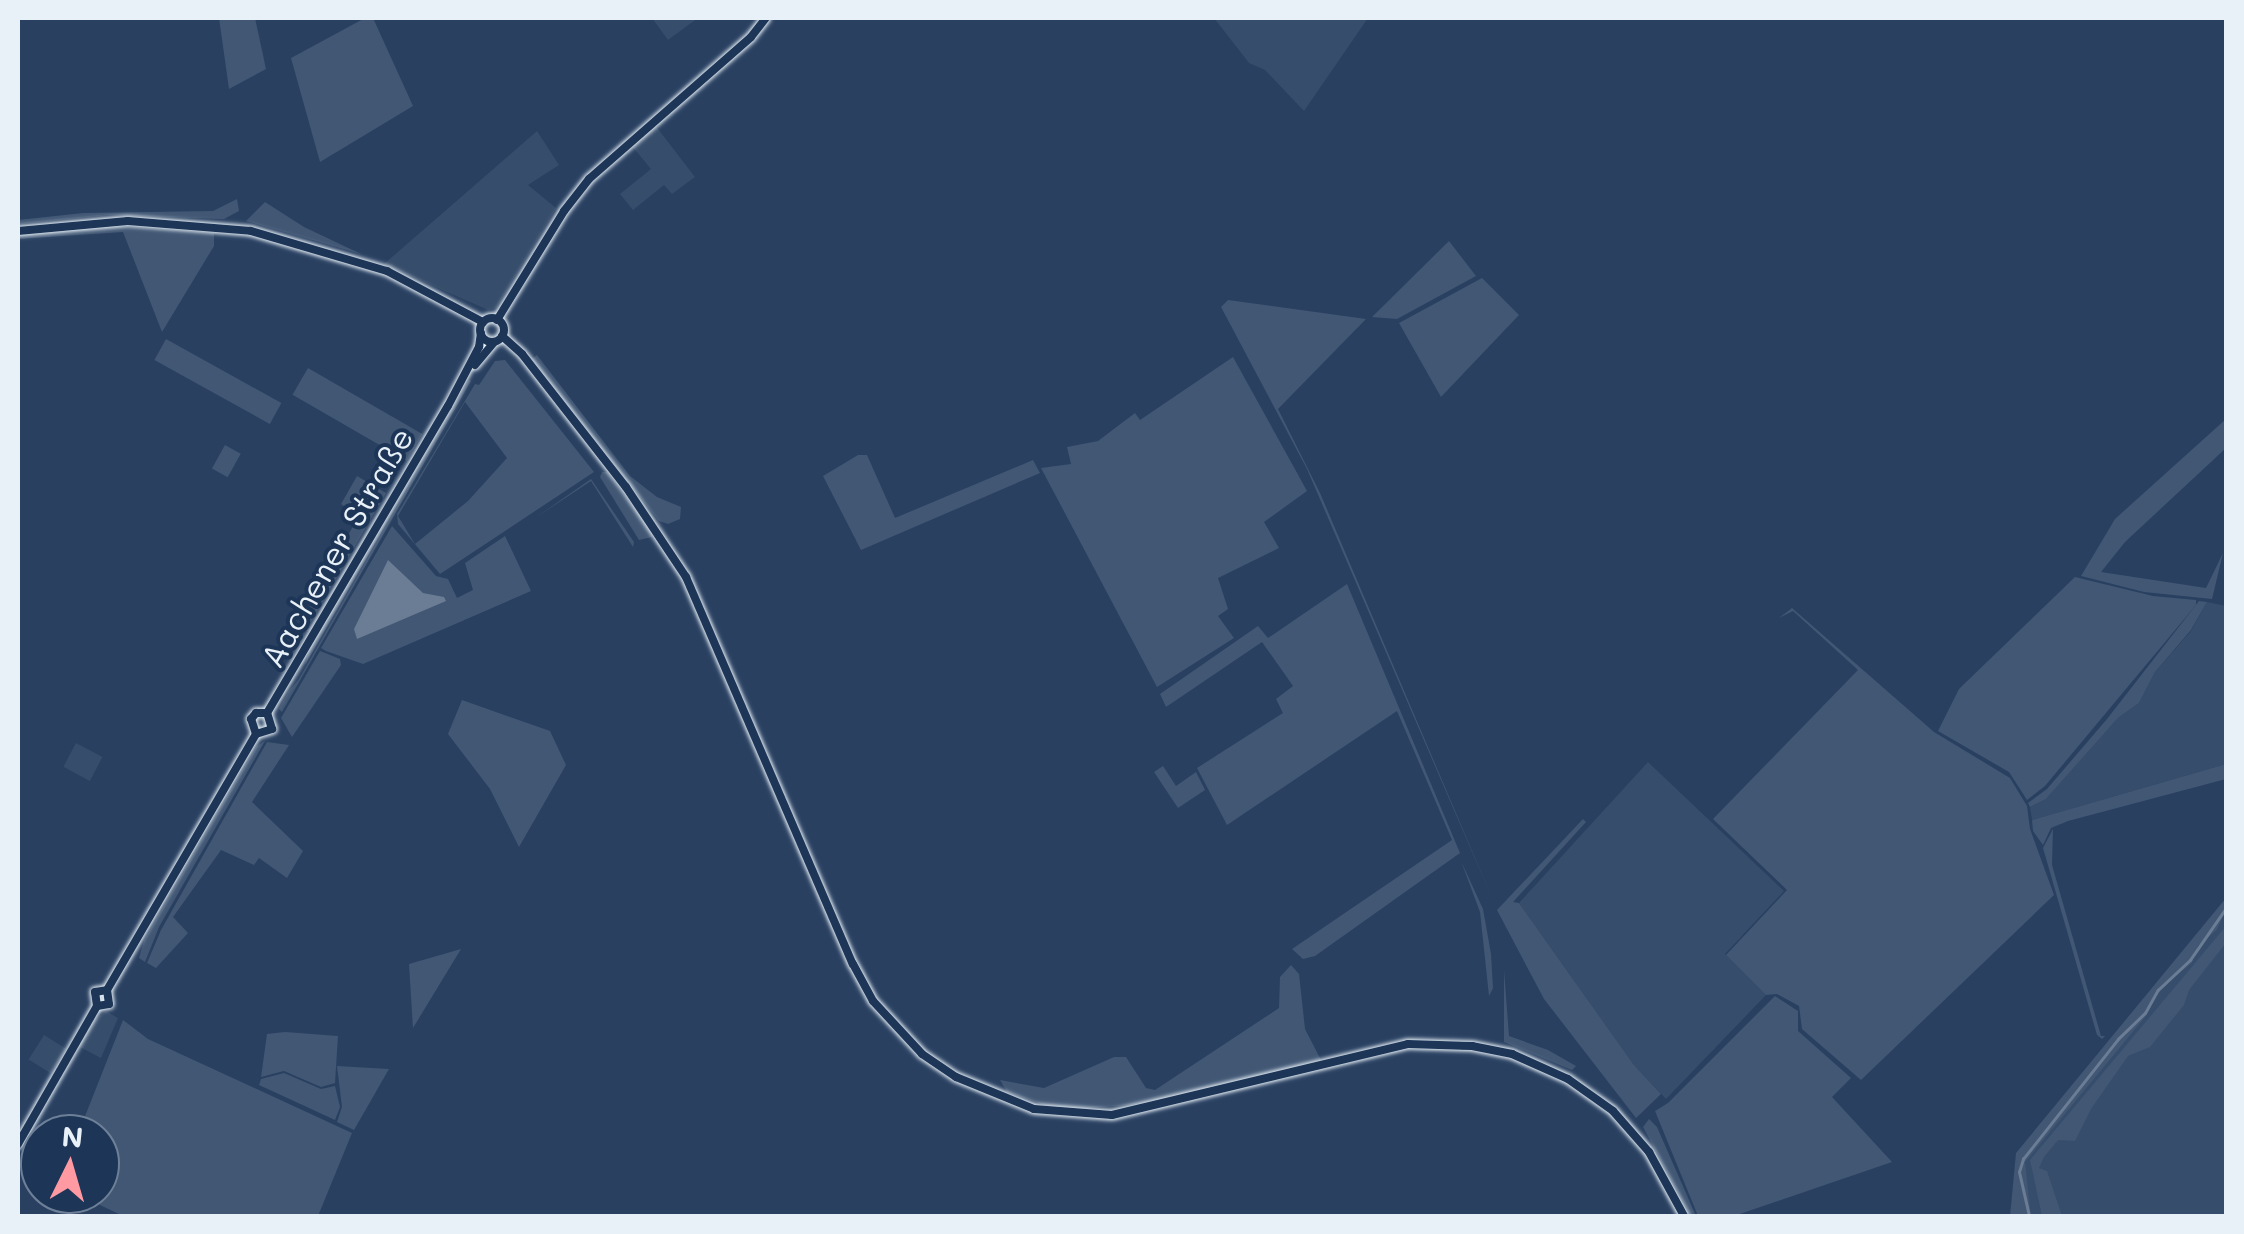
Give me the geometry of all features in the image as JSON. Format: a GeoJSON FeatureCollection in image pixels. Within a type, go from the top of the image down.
{"type":"FeatureCollection","features":[{"type":"Feature","properties":{"kind":"main road"},"geometry":{"type":"LineString","coordinates":[[498,320],[579,190],[750,37],[766,18]]}},
{"type":"Feature","properties":{"kind":"main road"},"geometry":{"type":"LineString","coordinates":[[18,231],[128,221],[251,231],[373,265],[432,292],[483,322],[498,320]]}},
{"type":"Feature","properties":{"kind":"main road"},"geometry":{"type":"LineString","coordinates":[[498,320],[503,327],[498,339]]}},
{"type":"Feature","properties":{"kind":"main road","name":"Aachener Straße"},"geometry":{"type":"LineString","coordinates":[[267,713],[448,406],[479,346],[483,322]]}},
{"type":"Feature","properties":{"kind":"main road"},"geometry":{"type":"LineString","coordinates":[[481,334],[498,339],[534,368],[670,550],[698,598],[853,964],[873,1001],[922,1054],[956,1077],[1008,1100],[1034,1109],[1094,1115],[1151,1108],[1408,1044],[1472,1046],[1512,1054],[1568,1079],[1613,1111],[1655,1161],[1684,1216]]}},
{"type":"Feature","properties":{"kind":"main road","name":"Aachener Straße"},"geometry":{"type":"LineString","coordinates":[[448,406],[498,339]]}},
{"type":"Feature","properties":{"kind":"main road"},"geometry":{"type":"LineString","coordinates":[[18,1144],[97,1006],[109,1004],[107,990],[256,734],[251,718],[260,712],[267,713],[274,722],[272,729],[256,734]]}},
{"type":"Feature","properties":{"kind":"shaded area"},"geometry":{"type":"Polygon","coordinates":[[[219,18],[255,18],[266,69],[229,89],[219,18]]]}},
{"type":"Feature","properties":{"kind":"shaded area"},"geometry":{"type":"Polygon","coordinates":[[[365,18],[373,18],[413,106],[320,162],[291,58],[365,18]]]}},
{"type":"Feature","properties":{"kind":"shaded area"},"geometry":{"type":"Polygon","coordinates":[[[652,18],[698,18],[668,40],[652,18]]]}},
{"type":"Feature","properties":{"kind":"shaded area"},"geometry":{"type":"Polygon","coordinates":[[[1214,18],[1368,18],[1304,111],[1265,70],[1249,63],[1214,18]]]}},
{"type":"Feature","properties":{"kind":"shaded area"},"geometry":{"type":"Polygon","coordinates":[[[655,125],[695,177],[672,194],[664,185],[633,210],[620,194],[651,169],[631,145],[655,125]]]}},
{"type":"Feature","properties":{"kind":"shaded area"},"geometry":{"type":"Polygon","coordinates":[[[537,131],[559,165],[528,185],[556,208],[496,308],[488,310],[384,264],[537,131]]]}},
{"type":"Feature","properties":{"kind":"shaded area"},"geometry":{"type":"Polygon","coordinates":[[[237,199],[239,211],[224,219],[108,215],[18,224],[18,220],[83,213],[213,211],[237,199]]]}},
{"type":"Feature","properties":{"kind":"shaded area"},"geometry":{"type":"Polygon","coordinates":[[[265,202],[304,227],[361,254],[246,221],[265,202]]]}},
{"type":"Feature","properties":{"kind":"shaded area"},"geometry":{"type":"Polygon","coordinates":[[[98,225],[214,233],[214,246],[162,332],[123,232],[18,239],[18,234],[98,225]]]}},
{"type":"Feature","properties":{"kind":"shaded area"},"geometry":{"type":"Polygon","coordinates":[[[1449,241],[1476,276],[1397,319],[1372,317],[1449,241]]]}},
{"type":"Feature","properties":{"kind":"shaded area"},"geometry":{"type":"Polygon","coordinates":[[[1482,278],[1519,315],[1441,397],[1399,323],[1482,278]]]}},
{"type":"Feature","properties":{"kind":"shaded area"},"geometry":{"type":"Polygon","coordinates":[[[1228,300],[1366,319],[1278,409],[1320,493],[1495,905],[1307,469],[1221,307],[1228,300]]]}},
{"type":"Feature","properties":{"kind":"shaded area"},"geometry":{"type":"Polygon","coordinates":[[[166,339],[281,403],[270,424],[154,360],[166,339]]]}},
{"type":"Feature","properties":{"kind":"shaded area"},"geometry":{"type":"Polygon","coordinates":[[[537,355],[630,476],[657,497],[681,507],[680,519],[668,524],[659,521],[532,359],[537,355]]]}},
{"type":"Feature","properties":{"kind":"shaded area"},"geometry":{"type":"Polygon","coordinates":[[[1233,357],[1307,491],[1264,522],[1279,548],[1218,578],[1228,609],[1218,616],[1234,638],[1157,687],[1041,468],[1071,464],[1067,447],[1098,441],[1135,413],[1140,420],[1233,357]]]}},
{"type":"Feature","properties":{"kind":"shaded area"},"geometry":{"type":"Polygon","coordinates":[[[505,360],[594,472],[440,574],[398,524],[397,514],[475,384],[479,385],[495,361],[505,360]],[[465,402],[398,516],[415,544],[468,501],[507,458],[465,402]]]}},
{"type":"Feature","properties":{"kind":"shaded area"},"geometry":{"type":"Polygon","coordinates":[[[308,368],[422,434],[407,461],[292,395],[308,368]]]}},
{"type":"Feature","properties":{"kind":"shaded area"},"geometry":{"type":"Polygon","coordinates":[[[469,380],[282,712],[279,709],[289,691],[299,679],[440,431],[305,665],[311,645],[469,380]]]}},
{"type":"Feature","properties":{"kind":"shaded area"},"geometry":{"type":"Polygon","coordinates":[[[2226,419],[2226,448],[2125,542],[2101,572],[2206,588],[2223,553],[2212,599],[2144,592],[2081,576],[2115,519],[2226,419]]]}},
{"type":"Feature","properties":{"kind":"shaded area"},"geometry":{"type":"Polygon","coordinates":[[[225,445],[241,454],[228,477],[212,469],[225,445]]]}},
{"type":"Feature","properties":{"kind":"shaded area"},"geometry":{"type":"Polygon","coordinates":[[[858,455],[867,455],[895,518],[1033,460],[1040,473],[861,550],[823,476],[858,455]]]}},
{"type":"Feature","properties":{"kind":"shaded area"},"geometry":{"type":"Polygon","coordinates":[[[607,472],[653,533],[652,537],[639,540],[600,477],[607,472]]]}},
{"type":"Feature","properties":{"kind":"shaded area"},"geometry":{"type":"Polygon","coordinates":[[[357,476],[386,493],[307,628],[300,624],[358,517],[341,504],[357,476]]]}},
{"type":"Feature","properties":{"kind":"shaded area"},"geometry":{"type":"Polygon","coordinates":[[[400,476],[310,632],[306,630],[309,629],[400,476]]]}},
{"type":"Feature","properties":{"kind":"shaded area"},"geometry":{"type":"Polygon","coordinates":[[[591,479],[634,542],[633,547],[591,481],[535,518],[591,479]]]}},
{"type":"Feature","properties":{"kind":"shaded area"},"geometry":{"type":"Polygon","coordinates":[[[392,526],[436,576],[448,579],[457,598],[473,590],[465,563],[505,536],[531,591],[363,664],[326,651],[321,648],[392,526]]]}},
{"type":"Feature","properties":{"kind":"shaded area"},"geometry":{"type":"Polygon","coordinates":[[[388,560],[423,593],[444,597],[446,601],[357,639],[354,629],[388,560]]]}},
{"type":"Feature","properties":{"kind":"shaded area"},"geometry":{"type":"Polygon","coordinates":[[[2075,577],[2153,596],[2196,600],[2196,605],[2045,786],[2027,800],[2009,772],[1938,731],[1959,689],[2075,577]]]}},
{"type":"Feature","properties":{"kind":"shaded area"},"geometry":{"type":"Polygon","coordinates":[[[1347,584],[1460,853],[1315,956],[1303,959],[1292,949],[1452,840],[1397,711],[1227,825],[1197,768],[1283,713],[1276,699],[1293,686],[1262,642],[1166,707],[1160,694],[1258,626],[1268,638],[1347,584]]]}},
{"type":"Feature","properties":{"kind":"shaded area"},"geometry":{"type":"Polygon","coordinates":[[[2199,601],[2207,602],[2191,630],[2155,672],[2139,703],[2118,718],[2046,799],[2030,807],[2028,803],[2047,789],[2107,719],[2199,601]]]}},
{"type":"Feature","properties":{"kind":"shaded area"},"geometry":{"type":"Polygon","coordinates":[[[2207,602],[2226,606],[2226,764],[2032,820],[2030,807],[2046,799],[2118,718],[2139,703],[2155,672],[2191,631],[2207,602]]]}},
{"type":"Feature","properties":{"kind":"shaded area"},"geometry":{"type":"Polygon","coordinates":[[[1792,608],[1934,732],[2010,778],[2027,806],[2030,829],[2054,895],[1861,1080],[1802,1029],[1799,1006],[1777,994],[1766,995],[1726,955],[1787,890],[1713,819],[1858,670],[1793,611],[1779,618],[1792,608]]]}},
{"type":"Feature","properties":{"kind":"shaded area"},"geometry":{"type":"Polygon","coordinates":[[[320,651],[340,659],[341,665],[292,737],[281,718],[320,651]]]}},
{"type":"Feature","properties":{"kind":"shaded area"},"geometry":{"type":"Polygon","coordinates":[[[462,700],[550,731],[566,765],[519,847],[490,789],[448,734],[462,700]]]}},
{"type":"Feature","properties":{"kind":"shaded area"},"geometry":{"type":"Polygon","coordinates":[[[265,741],[159,927],[145,962],[139,958],[144,941],[257,746],[265,741]]]}},
{"type":"Feature","properties":{"kind":"shaded area"},"geometry":{"type":"Polygon","coordinates":[[[267,742],[289,745],[252,802],[303,851],[287,878],[259,858],[254,865],[221,850],[173,917],[188,933],[156,968],[147,963],[161,930],[267,742]]]}},
{"type":"Feature","properties":{"kind":"shaded area"},"geometry":{"type":"Polygon","coordinates":[[[76,743],[102,757],[90,781],[63,767],[76,743]]]}},
{"type":"Feature","properties":{"kind":"shaded area"},"geometry":{"type":"Polygon","coordinates":[[[1648,762],[1784,891],[1725,954],[1766,995],[1666,1099],[1634,1065],[1519,903],[1648,762]]]}},
{"type":"Feature","properties":{"kind":"shaded area"},"geometry":{"type":"Polygon","coordinates":[[[2226,764],[2226,779],[2068,821],[2051,828],[2043,845],[2033,831],[2032,820],[2226,764]]]}},
{"type":"Feature","properties":{"kind":"shaded area"},"geometry":{"type":"Polygon","coordinates":[[[1163,766],[1176,786],[1196,772],[1205,790],[1178,808],[1154,772],[1163,766]]]}},
{"type":"Feature","properties":{"kind":"shaded area"},"geometry":{"type":"Polygon","coordinates":[[[1583,819],[1586,822],[1513,902],[1519,903],[1634,1065],[1661,1094],[1636,1118],[1544,999],[1497,910],[1583,819]]]}},
{"type":"Feature","properties":{"kind":"shaded area"},"geometry":{"type":"Polygon","coordinates":[[[2053,829],[2052,865],[2101,1036],[2105,1036],[2102,1039],[2097,1035],[2043,848],[2053,829]]]}},
{"type":"Feature","properties":{"kind":"shaded area"},"geometry":{"type":"Polygon","coordinates":[[[1461,861],[1483,909],[1491,954],[1493,988],[1489,996],[1480,912],[1461,861]]]}},
{"type":"Feature","properties":{"kind":"shaded area"},"geometry":{"type":"Polygon","coordinates":[[[2226,898],[2226,910],[2217,930],[2198,946],[2192,963],[2160,990],[2147,1015],[2025,1162],[2031,1216],[2010,1216],[2016,1153],[2226,898]]]}},
{"type":"Feature","properties":{"kind":"shaded area"},"geometry":{"type":"Polygon","coordinates":[[[2226,910],[2226,1216],[2031,1216],[2024,1162],[2147,1015],[2160,990],[2192,963],[2198,946],[2217,930],[2226,910]]]}},
{"type":"Feature","properties":{"kind":"shaded area"},"geometry":{"type":"Polygon","coordinates":[[[2226,926],[2226,943],[2189,990],[2184,1005],[2150,1047],[2128,1056],[2091,1109],[2075,1141],[2058,1140],[2044,1157],[2039,1168],[2047,1171],[2062,1216],[2042,1216],[2030,1160],[2226,926]]]}},
{"type":"Feature","properties":{"kind":"shaded area"},"geometry":{"type":"Polygon","coordinates":[[[461,949],[413,1028],[413,1029],[409,964],[461,949]]]}},
{"type":"Feature","properties":{"kind":"shaded area"},"geometry":{"type":"Polygon","coordinates":[[[1291,965],[1299,974],[1305,1029],[1321,1060],[1173,1099],[1118,1106],[1067,1109],[1045,1105],[1007,1092],[1000,1080],[1044,1088],[1114,1057],[1126,1057],[1146,1088],[1155,1090],[1279,1008],[1280,977],[1291,965]]]}},
{"type":"Feature","properties":{"kind":"shaded area"},"geometry":{"type":"Polygon","coordinates":[[[1504,970],[1509,1036],[1548,1050],[1576,1066],[1572,1070],[1504,1042],[1504,970]]]}},
{"type":"Feature","properties":{"kind":"shaded area"},"geometry":{"type":"Polygon","coordinates":[[[1775,996],[1798,1011],[1798,1031],[1851,1078],[1832,1097],[1892,1162],[1734,1216],[1698,1216],[1655,1111],[1668,1103],[1775,996]]]}},
{"type":"Feature","properties":{"kind":"shaded area"},"geometry":{"type":"Polygon","coordinates":[[[106,1011],[118,1018],[101,1058],[78,1046],[92,1023],[106,1011]]]}},
{"type":"Feature","properties":{"kind":"shaded area"},"geometry":{"type":"Polygon","coordinates":[[[123,1020],[148,1039],[352,1133],[318,1216],[123,1216],[119,1214],[120,1114],[86,1114],[123,1020]]]}},
{"type":"Feature","properties":{"kind":"shaded area"},"geometry":{"type":"Polygon","coordinates":[[[267,1034],[338,1036],[335,1083],[321,1087],[284,1071],[261,1077],[267,1034]]]}},
{"type":"Feature","properties":{"kind":"shaded area"},"geometry":{"type":"Polygon","coordinates":[[[44,1035],[66,1049],[51,1073],[29,1060],[44,1035]]]}},
{"type":"Feature","properties":{"kind":"shaded area"},"geometry":{"type":"Polygon","coordinates":[[[337,1066],[389,1069],[354,1130],[337,1122],[342,1107],[337,1066]]]}},
{"type":"Feature","properties":{"kind":"shaded area"},"geometry":{"type":"Polygon","coordinates":[[[284,1073],[321,1089],[335,1086],[340,1107],[335,1120],[259,1085],[261,1079],[284,1073]]]}},
{"type":"Feature","properties":{"kind":"shaded area"},"geometry":{"type":"Polygon","coordinates":[[[1649,1119],[1657,1127],[1696,1216],[1691,1216],[1643,1127],[1649,1119]]]}},
{"type":"Feature","properties":{"kind":"waterway"},"geometry":{"type":"LineString","coordinates":[[2029,1216],[2019,1172],[2023,1159],[2118,1039],[2145,1013],[2158,990],[2190,960],[2226,908]]}}]}
